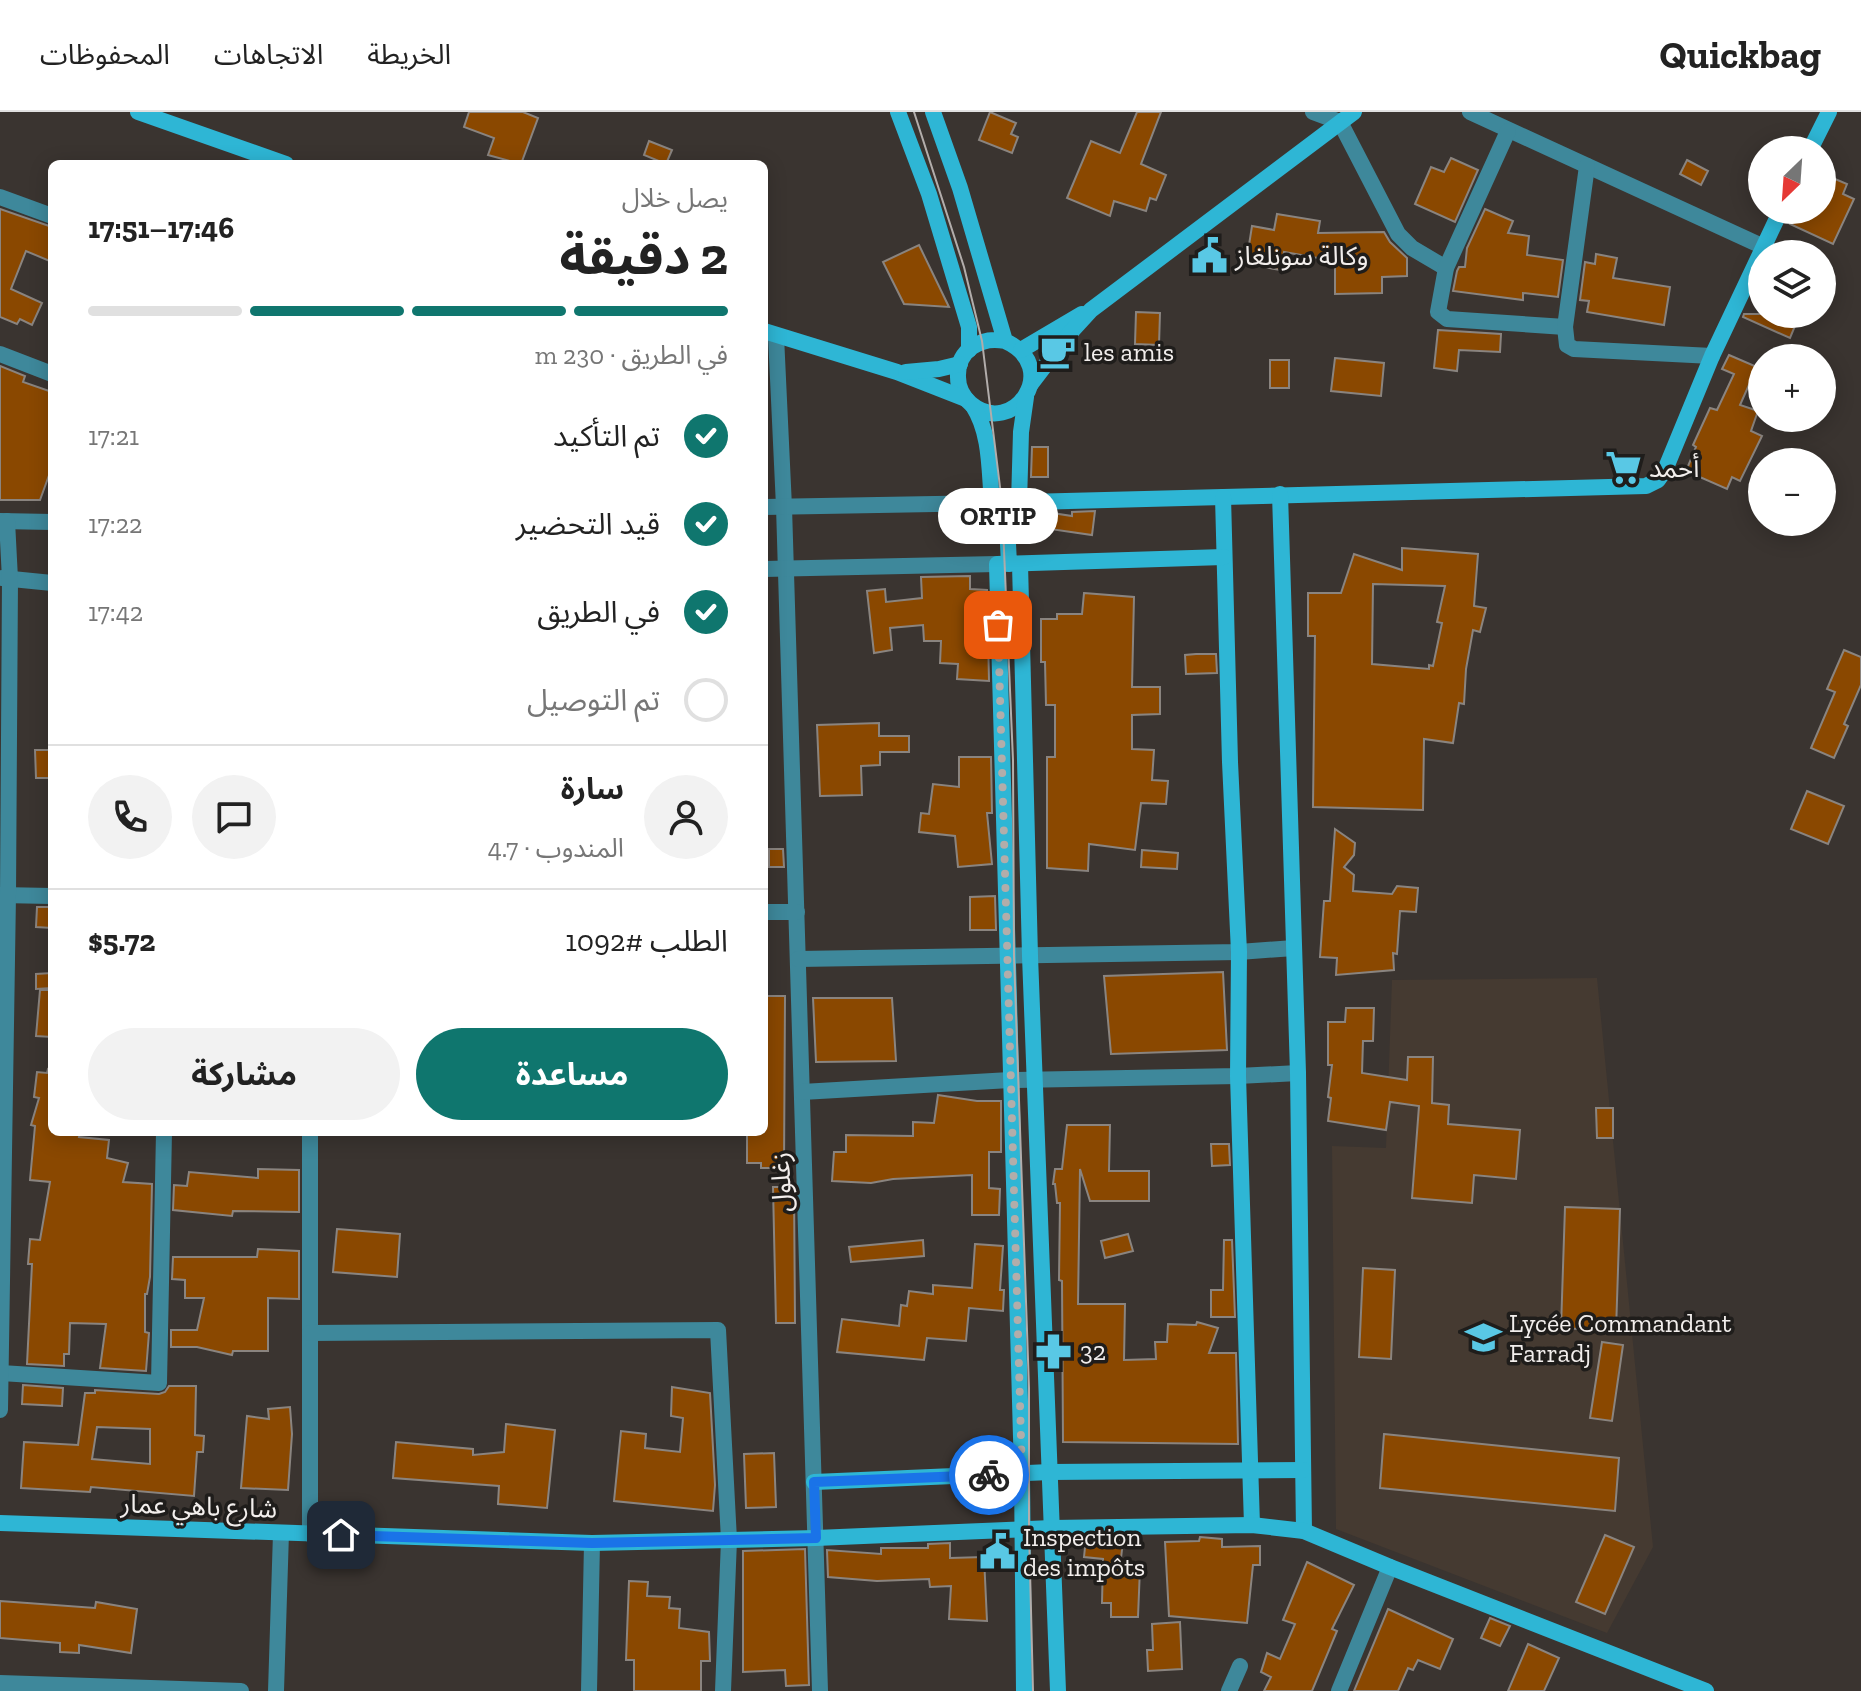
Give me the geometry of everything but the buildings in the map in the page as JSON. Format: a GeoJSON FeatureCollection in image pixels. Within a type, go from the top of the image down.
{"type":"FeatureCollection","features":[{"type":"Feature","properties":{"kind":"main road"},"geometry":{"type":"LineString","coordinates":[[138,112],[275,160]]}},
{"type":"Feature","properties":{"kind":"main road"},"geometry":{"type":"LineString","coordinates":[[898,112],[929,194],[969,327],[960,389],[981,420],[1006,503],[1036,1079],[1058,1691]]}},
{"type":"Feature","properties":{"kind":"main road"},"geometry":{"type":"LineString","coordinates":[[933,112],[1005,341]]}},
{"type":"Feature","properties":{"kind":"main road"},"geometry":{"type":"LineString","coordinates":[[1817,136],[1829,112]]}},
{"type":"Feature","properties":{"kind":"main road"},"geometry":{"type":"LineString","coordinates":[[1021,350],[1091,310],[1347,117]]}},
{"type":"Feature","properties":{"kind":"main road"},"geometry":{"type":"LineString","coordinates":[[1006,503],[1646,486],[1658,480],[1665,470],[1712,356],[1748,281]]}},
{"type":"Feature","properties":{"kind":"main road"},"geometry":{"type":"LineString","coordinates":[[770,334],[897,372],[992,413],[1003,412],[1020,404],[1069,334],[1091,310]]}},
{"type":"Feature","properties":{"kind":"main road"},"geometry":{"type":"LineString","coordinates":[[897,372],[939,369],[964,357],[982,341],[1005,341],[1021,350],[1031,367],[1021,441],[1006,503]]}},
{"type":"Feature","properties":{"kind":"main road"},"geometry":{"type":"LineString","coordinates":[[1280,494],[1298,1073],[1304,1531]]}},
{"type":"Feature","properties":{"kind":"main road"},"geometry":{"type":"LineString","coordinates":[[1223,497],[1239,952],[1238,1076],[1252,1525]]}},
{"type":"Feature","properties":{"kind":"main road"},"geometry":{"type":"LineString","coordinates":[[1009,564],[1224,557]]}},
{"type":"Feature","properties":{"kind":"main road"},"geometry":{"type":"LineString","coordinates":[[1009,564],[1007,957],[1022,1474],[1020,1531],[1024,1691]]}},
{"type":"Feature","properties":{"kind":"main road"},"geometry":{"type":"LineString","coordinates":[[814,1482],[1050,1472],[1303,1470]]}},
{"type":"Feature","properties":{"kind":"main road","name":"شارع باهي عمار"},"geometry":{"type":"LineString","coordinates":[[0,1523],[592,1543],[1052,1528],[1252,1525],[1304,1531],[1706,1691]]}},
{"type":"Feature","properties":{"kind":"street"},"geometry":{"type":"LineString","coordinates":[[1313,112],[1347,117],[1398,234],[1412,248],[1446,268]]}},
{"type":"Feature","properties":{"kind":"street"},"geometry":{"type":"LineString","coordinates":[[1470,112],[1749,240]]}},
{"type":"Feature","properties":{"kind":"street"},"geometry":{"type":"LineString","coordinates":[[1508,131],[1446,268],[1438,312],[1441,317],[1565,327]]}},
{"type":"Feature","properties":{"kind":"street"},"geometry":{"type":"LineString","coordinates":[[1587,166],[1565,327],[1567,345],[1574,349],[1712,356]]}},
{"type":"Feature","properties":{"kind":"street"},"geometry":{"type":"LineString","coordinates":[[0,197],[48,215]]}},
{"type":"Feature","properties":{"kind":"street","name":"زغلول"},"geometry":{"type":"LineString","coordinates":[[770,334],[784,507],[820,1691]]}},
{"type":"Feature","properties":{"kind":"street"},"geometry":{"type":"LineString","coordinates":[[0,354],[48,372]]}},
{"type":"Feature","properties":{"kind":"street"},"geometry":{"type":"LineString","coordinates":[[768,507],[1006,503]]}},
{"type":"Feature","properties":{"kind":"street"},"geometry":{"type":"LineString","coordinates":[[0,1410],[4,521],[48,522]]}},
{"type":"Feature","properties":{"kind":"street"},"geometry":{"type":"LineString","coordinates":[[768,569],[1009,564]]}},
{"type":"Feature","properties":{"kind":"street"},"geometry":{"type":"LineString","coordinates":[[5,578],[48,583]]}},
{"type":"Feature","properties":{"kind":"street"},"geometry":{"type":"LineString","coordinates":[[4,895],[48,896]]}},
{"type":"Feature","properties":{"kind":"street"},"geometry":{"type":"LineString","coordinates":[[768,912],[797,912]]}},
{"type":"Feature","properties":{"kind":"street"},"geometry":{"type":"LineString","coordinates":[[798,959],[1239,952],[1294,948]]}},
{"type":"Feature","properties":{"kind":"street"},"geometry":{"type":"LineString","coordinates":[[802,1092],[1036,1079],[1298,1073]]}},
{"type":"Feature","properties":{"kind":"street"},"geometry":{"type":"LineString","coordinates":[[1,1373],[159,1383],[164,1136]]}},
{"type":"Feature","properties":{"kind":"street"},"geometry":{"type":"LineString","coordinates":[[310,1136],[310,1534]]}},
{"type":"Feature","properties":{"kind":"street"},"geometry":{"type":"LineString","coordinates":[[310,1333],[718,1330],[729,1540],[723,1691]]}},
{"type":"Feature","properties":{"kind":"street"},"geometry":{"type":"LineString","coordinates":[[276,1691],[281,1533]]}},
{"type":"Feature","properties":{"kind":"street"},"geometry":{"type":"LineString","coordinates":[[589,1691],[592,1543]]}},
{"type":"Feature","properties":{"kind":"street"},"geometry":{"type":"LineString","coordinates":[[1339,1691],[1390,1567]]}},
{"type":"Feature","properties":{"kind":"street"},"geometry":{"type":"LineString","coordinates":[[1229,1691],[1240,1666]]}},
{"type":"Feature","properties":{"kind":"street"},"geometry":{"type":"LineString","coordinates":[[0,1683],[241,1691]]}},
{"type":"Feature","properties":{"kind":"shaded area","name":"Lycée Commandant Farradj"},"geometry":{"type":"Polygon","coordinates":[[[1597,978],[1653,1547],[1607,1633],[1336,1529],[1332,1146],[1386,1148],[1392,980],[1597,978]]]}},
{"type":"Feature","properties":{"kind":"tram line"},"geometry":{"type":"LineString","coordinates":[[914,112],[964,267],[982,341],[1002,503],[1013,760],[1014,956],[1029,1388],[1033,1691]]}},
{"type":"Feature","properties":{"kind":"way so far"},"geometry":{"type":"LineString","coordinates":[[989,1475],[1022,1474],[998,625]]}},
{"type":"Feature","properties":{"kind":"place","name":"وكالة سونلغاز"},"geometry":{"type":"Point","coordinates":[1209,256]}},
{"type":"Feature","properties":{"kind":"place","name":"les amis"},"geometry":{"type":"Point","coordinates":[1058,352]}},
{"type":"Feature","properties":{"kind":"place","name":"أحمد"},"geometry":{"type":"Point","coordinates":[1623,468]}},
{"type":"Feature","properties":{"kind":"place","name":"ORTIP"},"geometry":{"type":"Point","coordinates":[998,625]}},
{"type":"Feature","properties":{"kind":"place","name":"Lycée Commandant Farradj"},"geometry":{"type":"Point","coordinates":[1483,1338]}},
{"type":"Feature","properties":{"kind":"place","name":"32"},"geometry":{"type":"Point","coordinates":[1054,1351]}},
{"type":"Feature","properties":{"kind":"place","name":"Inspection des impôts"},"geometry":{"type":"Point","coordinates":[997,1552]}},
{"type":"Feature","properties":{"kind":"route"},"geometry":{"type":"LineString","coordinates":[[341,1535],[592,1543],[816,1538],[814,1482],[989,1475]]}}]}
